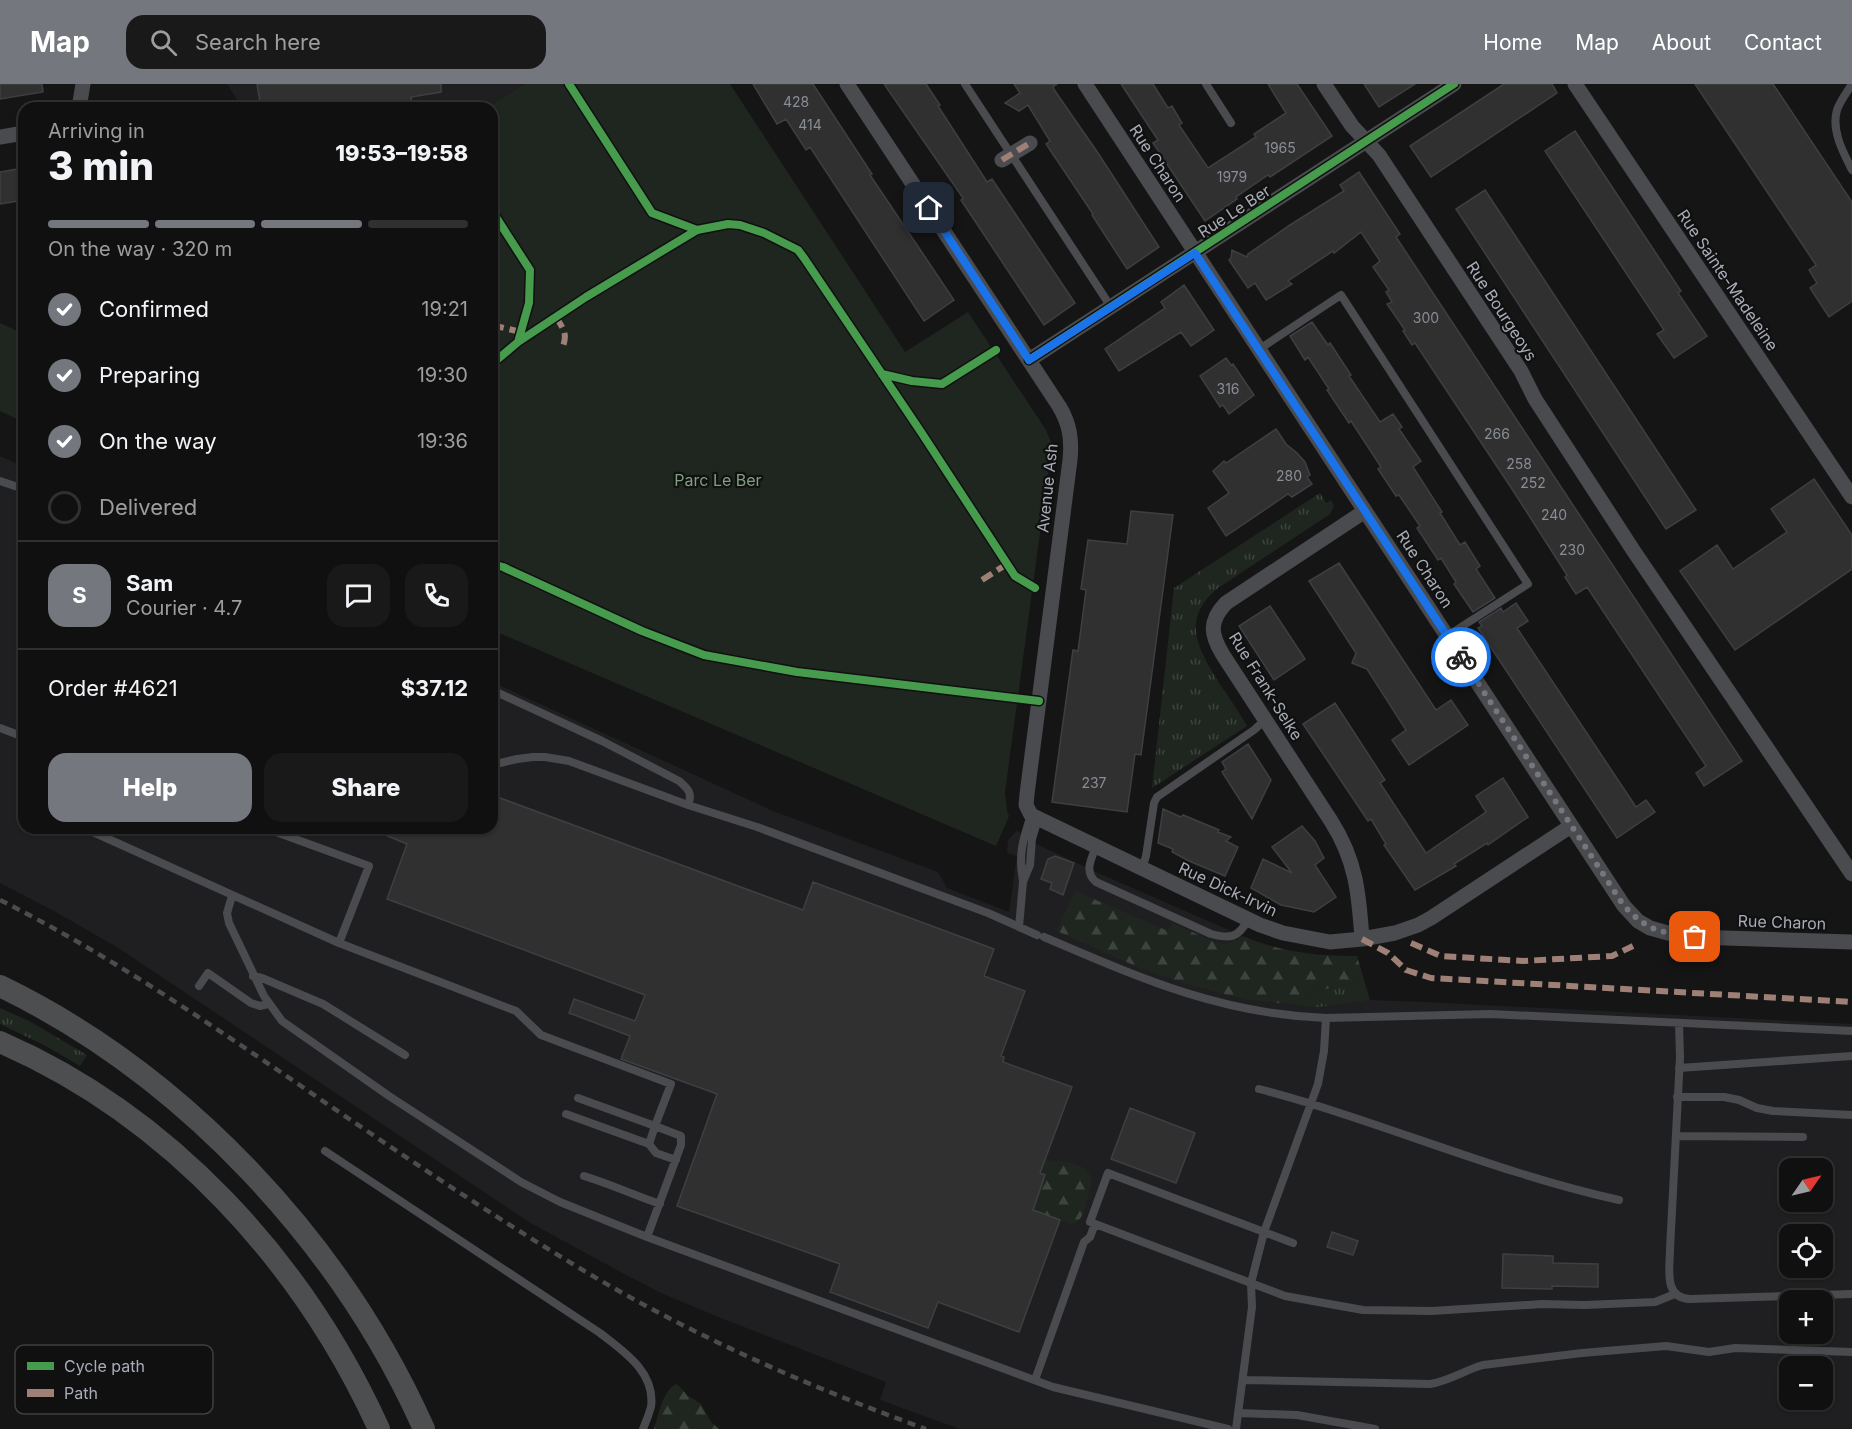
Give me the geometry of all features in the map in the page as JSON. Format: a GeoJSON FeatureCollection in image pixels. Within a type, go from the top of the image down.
{"type":"FeatureCollection","features":[{"type":"Feature","properties":{"kind":"main road"},"geometry":{"type":"LineString","coordinates":[[0,986],[62,1019],[119,1057],[197,1121],[257,1180],[316,1249],[347,1292],[385,1353],[424,1429]]}},
{"type":"Feature","properties":{"kind":"main road"},"geometry":{"type":"LineString","coordinates":[[0,1042],[81,1084],[128,1116],[182,1160],[221,1196],[276,1259],[311,1306],[341,1355],[379,1429]]}},
{"type":"Feature","properties":{"kind":"street"},"geometry":{"type":"LineString","coordinates":[[80,102],[83,84]]}},
{"type":"Feature","properties":{"kind":"street","name":"Avenue Ash"},"geometry":{"type":"LineString","coordinates":[[847,84],[1064,413],[1070,429],[1071,446],[1026,805],[1035,817]]}},
{"type":"Feature","properties":{"kind":"street","name":"Rue Charon"},"geometry":{"type":"LineString","coordinates":[[1085,84],[1624,906],[1638,921],[1650,928],[1695,937],[1852,942]]}},
{"type":"Feature","properties":{"kind":"street","name":"Rue Bourgeoys"},"geometry":{"type":"LineString","coordinates":[[1324,84],[1352,126],[1379,155],[1521,371],[1535,399],[1642,562],[1852,874]]}},
{"type":"Feature","properties":{"kind":"street","name":"Rue Le Ber"},"geometry":{"type":"LineString","coordinates":[[1029,360],[1454,84]]}},
{"type":"Feature","properties":{"kind":"street","name":"Rue Sainte-Madeleine"},"geometry":{"type":"LineString","coordinates":[[1575,84],[1852,497]]}},
{"type":"Feature","properties":{"kind":"street"},"geometry":{"type":"LineString","coordinates":[[0,137],[18,134]]}},
{"type":"Feature","properties":{"kind":"street"},"geometry":{"type":"LineString","coordinates":[[1007,158],[1030,143]]}},
{"type":"Feature","properties":{"kind":"street","name":"Rue Frank-Selke"},"geometry":{"type":"LineString","coordinates":[[1362,939],[1358,887],[1347,851],[1331,821],[1214,640],[1213,628],[1221,608],[1232,598],[1365,511]]}},
{"type":"Feature","properties":{"kind":"street","name":"Rue Dick-Irvin"},"geometry":{"type":"LineString","coordinates":[[1035,817],[1248,920],[1283,933],[1330,942],[1395,933],[1418,925],[1571,826]]}},
{"type":"Feature","properties":{"kind":"lane"},"geometry":{"type":"LineString","coordinates":[[965,84],[1007,158],[1111,307]]}},
{"type":"Feature","properties":{"kind":"lane"},"geometry":{"type":"LineString","coordinates":[[1206,84],[1232,123]]}},
{"type":"Feature","properties":{"kind":"lane"},"geometry":{"type":"LineString","coordinates":[[1852,84],[1838,109],[1835,124],[1841,147],[1852,170]]}},
{"type":"Feature","properties":{"kind":"lane"},"geometry":{"type":"LineString","coordinates":[[1258,350],[1341,296],[1528,584],[1447,636]]}},
{"type":"Feature","properties":{"kind":"lane"},"geometry":{"type":"LineString","coordinates":[[0,481],[18,487]]}},
{"type":"Feature","properties":{"kind":"lane"},"geometry":{"type":"LineString","coordinates":[[498,693],[602,741],[679,781],[689,790],[691,798],[688,805]]}},
{"type":"Feature","properties":{"kind":"lane"},"geometry":{"type":"LineString","coordinates":[[1142,869],[1157,797],[1265,720]]}},
{"type":"Feature","properties":{"kind":"lane"},"geometry":{"type":"LineString","coordinates":[[0,728],[18,735]]}},
{"type":"Feature","properties":{"kind":"lane"},"geometry":{"type":"LineString","coordinates":[[498,764],[545,757],[569,761],[688,805],[768,831],[988,913],[1141,978],[1203,999],[1255,1011],[1326,1018],[1482,1013],[1852,1031]]}},
{"type":"Feature","properties":{"kind":"lane"},"geometry":{"type":"LineString","coordinates":[[1018,927],[1023,882],[1020,863],[1023,842],[1035,817]]}},
{"type":"Feature","properties":{"kind":"lane"},"geometry":{"type":"LineString","coordinates":[[97,834],[339,943],[516,1011],[541,1035],[671,1084],[649,1144]]}},
{"type":"Feature","properties":{"kind":"lane"},"geometry":{"type":"LineString","coordinates":[[281,834],[369,866],[339,943]]}},
{"type":"Feature","properties":{"kind":"lane"},"geometry":{"type":"LineString","coordinates":[[1096,847],[1089,870],[1096,882],[1220,937],[1240,932],[1248,920]]}},
{"type":"Feature","properties":{"kind":"lane"},"geometry":{"type":"LineString","coordinates":[[232,896],[227,913],[229,923],[268,1004],[282,1021],[380,1090],[521,1182],[560,1202],[647,1237],[1035,1380],[1068,1391],[1228,1429]]}},
{"type":"Feature","properties":{"kind":"lane"},"geometry":{"type":"LineString","coordinates":[[199,986],[208,973],[251,1003],[260,1006],[268,1004]]}},
{"type":"Feature","properties":{"kind":"lane"},"geometry":{"type":"LineString","coordinates":[[253,976],[323,1004],[405,1055]]}},
{"type":"Feature","properties":{"kind":"lane"},"geometry":{"type":"LineString","coordinates":[[1236,1429],[1252,1307],[1251,1283],[1264,1232],[1311,1103],[1322,1066],[1326,1018]]}},
{"type":"Feature","properties":{"kind":"lane"},"geometry":{"type":"LineString","coordinates":[[1679,1023],[1670,1274],[1670,1283],[1675,1294],[1680,1298],[1690,1299],[1852,1294]]}},
{"type":"Feature","properties":{"kind":"lane"},"geometry":{"type":"LineString","coordinates":[[1679,1068],[1852,1056]]}},
{"type":"Feature","properties":{"kind":"lane"},"geometry":{"type":"LineString","coordinates":[[1259,1089],[1311,1103],[1550,1183],[1619,1200]]}},
{"type":"Feature","properties":{"kind":"lane"},"geometry":{"type":"LineString","coordinates":[[1677,1097],[1724,1096],[1757,1108],[1773,1111],[1852,1115]]}},
{"type":"Feature","properties":{"kind":"lane"},"geometry":{"type":"LineString","coordinates":[[578,1098],[681,1136],[681,1145],[676,1160],[647,1237]]}},
{"type":"Feature","properties":{"kind":"lane"},"geometry":{"type":"LineString","coordinates":[[566,1114],[649,1144],[656,1152],[676,1160]]}},
{"type":"Feature","properties":{"kind":"lane"},"geometry":{"type":"LineString","coordinates":[[1676,1136],[1803,1137]]}},
{"type":"Feature","properties":{"kind":"lane"},"geometry":{"type":"LineString","coordinates":[[325,1151],[600,1333],[631,1356],[650,1388],[650,1409],[643,1429]]}},
{"type":"Feature","properties":{"kind":"lane"},"geometry":{"type":"LineString","coordinates":[[1293,1243],[1108,1173],[1090,1222],[1285,1296],[1363,1310],[1398,1312],[1542,1304],[1655,1302],[1675,1294]]}},
{"type":"Feature","properties":{"kind":"lane"},"geometry":{"type":"LineString","coordinates":[[584,1176],[660,1204]]}},
{"type":"Feature","properties":{"kind":"lane"},"geometry":{"type":"LineString","coordinates":[[1035,1380],[1084,1242],[1090,1237],[1095,1224]]}},
{"type":"Feature","properties":{"kind":"lane"},"geometry":{"type":"LineString","coordinates":[[1243,1380],[1430,1384],[1449,1380],[1483,1365],[1666,1346],[1709,1352],[1734,1348],[1852,1352]]}},
{"type":"Feature","properties":{"kind":"lane"},"geometry":{"type":"LineString","coordinates":[[1239,1413],[1296,1415],[1335,1425],[1375,1429]]}},
{"type":"Feature","properties":{"kind":"shaded area"},"geometry":{"type":"Polygon","coordinates":[[[227,84],[524,84],[496,102],[238,102],[227,84]]]}},
{"type":"Feature","properties":{"kind":"shaded area"},"geometry":{"type":"Polygon","coordinates":[[[0,456],[18,464],[18,834],[498,834],[498,685],[773,811],[938,872],[947,888],[1009,912],[1017,856],[1007,853],[1008,840],[1017,830],[1028,840],[1096,872],[1263,945],[1247,1000],[1297,1005],[1370,1000],[1425,1002],[1852,1024],[1852,1429],[960,1429],[880,1400],[886,1382],[661,1293],[529,1222],[120,949],[0,883],[0,456]]]}},
{"type":"Feature","properties":{"kind":"green space","name":"Parc Le Ber"},"geometry":{"type":"Polygon","coordinates":[[[524,84],[730,84],[905,352],[968,312],[1046,430],[1051,442],[1005,792],[1009,816],[996,846],[498,633],[496,102],[524,84]]]}},
{"type":"Feature","properties":{"kind":"green space"},"geometry":{"type":"Polygon","coordinates":[[[0,323],[18,331],[18,419],[0,411],[0,323]]]}},
{"type":"Feature","properties":{"kind":"green space"},"geometry":{"type":"Polygon","coordinates":[[[1320,493],[1326,503],[1331,500],[1334,506],[1330,514],[1218,588],[1199,611],[1196,634],[1199,646],[1211,670],[1247,726],[1152,788],[1174,588],[1320,493]]]}},
{"type":"Feature","properties":{"kind":"green space"},"geometry":{"type":"Polygon","coordinates":[[[1075,891],[1168,931],[1172,923],[1215,942],[1225,944],[1245,937],[1300,952],[1357,956],[1364,980],[1314,992],[1288,1004],[1247,1000],[1177,981],[1140,968],[1057,931],[1075,891]]]}},
{"type":"Feature","properties":{"kind":"green space"},"geometry":{"type":"Polygon","coordinates":[[[1364,980],[1370,1000],[1319,1007],[1288,1004],[1314,992],[1364,980]]]}},
{"type":"Feature","properties":{"kind":"green space"},"geometry":{"type":"Polygon","coordinates":[[[0,1008],[31,1022],[87,1055],[80,1066],[46,1046],[0,1024],[0,1008]]]}},
{"type":"Feature","properties":{"kind":"green space"},"geometry":{"type":"Polygon","coordinates":[[[1045,1160],[1075,1164],[1087,1171],[1090,1177],[1091,1185],[1085,1208],[1076,1222],[1071,1224],[1033,1210],[1045,1175],[1040,1173],[1045,1160]]]}},
{"type":"Feature","properties":{"kind":"green space"},"geometry":{"type":"Polygon","coordinates":[[[676,1384],[701,1404],[711,1422],[719,1429],[654,1429],[664,1398],[676,1384]]]}},
{"type":"Feature","properties":{"kind":"building"},"geometry":{"type":"Polygon","coordinates":[[[0,84],[42,84],[43,92],[0,99],[0,84]]]}},
{"type":"Feature","properties":{"kind":"building"},"geometry":{"type":"Polygon","coordinates":[[[257,84],[441,84],[441,92],[411,97],[412,102],[260,102],[257,84]]]}},
{"type":"Feature","properties":{"kind":"building"},"geometry":{"type":"Polygon","coordinates":[[[753,84],[813,84],[872,174],[870,175],[954,300],[924,321],[810,147],[806,150],[786,119],[777,124],[753,84]]]}},
{"type":"Feature","properties":{"kind":"building"},"geometry":{"type":"Polygon","coordinates":[[[884,84],[926,84],[987,182],[992,179],[1075,303],[1044,325],[961,200],[963,198],[884,84]]]}},
{"type":"Feature","properties":{"kind":"building"},"geometry":{"type":"Polygon","coordinates":[[[1014,84],[1057,84],[1053,87],[1055,91],[1159,247],[1127,269],[1046,144],[1050,141],[1028,105],[1019,111],[1005,103],[1020,93],[1014,84]]]}},
{"type":"Feature","properties":{"kind":"building"},"geometry":{"type":"Polygon","coordinates":[[[1121,84],[1153,84],[1168,108],[1172,106],[1182,123],[1179,125],[1208,168],[1256,137],[1254,134],[1286,113],[1268,84],[1297,84],[1332,136],[1270,177],[1268,175],[1205,221],[1153,143],[1158,140],[1121,84]]]}},
{"type":"Feature","properties":{"kind":"building"},"geometry":{"type":"Polygon","coordinates":[[[1364,84],[1415,84],[1379,107],[1364,84]]]}},
{"type":"Feature","properties":{"kind":"building"},"geometry":{"type":"Polygon","coordinates":[[[1504,84],[1552,84],[1557,93],[1431,177],[1410,146],[1504,84]]]}},
{"type":"Feature","properties":{"kind":"building"},"geometry":{"type":"Polygon","coordinates":[[[1695,84],[1773,84],[1852,202],[1852,301],[1829,317],[1810,288],[1817,283],[1809,270],[1816,265],[1695,84]]]}},
{"type":"Feature","properties":{"kind":"building"},"geometry":{"type":"Polygon","coordinates":[[[1575,131],[1681,291],[1678,293],[1707,336],[1674,358],[1657,334],[1664,330],[1545,151],[1575,131]]]}},
{"type":"Feature","properties":{"kind":"building"},"geometry":{"type":"Polygon","coordinates":[[[18,169],[18,201],[0,204],[0,172],[18,169]]]}},
{"type":"Feature","properties":{"kind":"building"},"geometry":{"type":"Polygon","coordinates":[[[1359,172],[1400,234],[1396,237],[1742,761],[1704,786],[1696,773],[1706,766],[1587,587],[1576,594],[1565,577],[1567,575],[1512,489],[1415,343],[1412,345],[1403,331],[1405,330],[1387,304],[1392,302],[1386,292],[1389,290],[1373,267],[1380,261],[1361,232],[1334,253],[1333,251],[1288,281],[1292,284],[1266,300],[1255,283],[1248,288],[1229,260],[1232,250],[1247,257],[1248,254],[1290,225],[1344,191],[1340,185],[1359,172]]]}},
{"type":"Feature","properties":{"kind":"building"},"geometry":{"type":"Polygon","coordinates":[[[1485,190],[1696,510],[1666,529],[1456,209],[1485,190]]]}},
{"type":"Feature","properties":{"kind":"building"},"geometry":{"type":"Polygon","coordinates":[[[1184,285],[1214,330],[1191,346],[1181,332],[1119,371],[1105,349],[1165,308],[1161,302],[1184,285]]]}},
{"type":"Feature","properties":{"kind":"building"},"geometry":{"type":"Polygon","coordinates":[[[1312,322],[1328,345],[1330,343],[1380,422],[1393,414],[1402,427],[1399,429],[1421,461],[1413,467],[1460,545],[1465,542],[1480,566],[1476,569],[1495,598],[1473,612],[1454,584],[1456,582],[1441,558],[1438,560],[1417,528],[1420,526],[1378,469],[1381,467],[1351,421],[1349,423],[1308,357],[1305,360],[1290,336],[1312,322]]]}},
{"type":"Feature","properties":{"kind":"building"},"geometry":{"type":"Polygon","coordinates":[[[1226,358],[1231,365],[1233,364],[1254,395],[1229,414],[1223,405],[1220,407],[1200,376],[1226,358]]]}},
{"type":"Feature","properties":{"kind":"building"},"geometry":{"type":"Polygon","coordinates":[[[1276,429],[1286,444],[1305,462],[1310,475],[1307,477],[1312,484],[1292,497],[1288,494],[1226,536],[1208,508],[1229,493],[1213,471],[1224,461],[1226,463],[1276,429]]]}},
{"type":"Feature","properties":{"kind":"building"},"geometry":{"type":"Polygon","coordinates":[[[1814,479],[1852,535],[1852,569],[1735,650],[1680,571],[1717,545],[1733,569],[1787,532],[1771,509],[1814,479]]]}},
{"type":"Feature","properties":{"kind":"building"},"geometry":{"type":"Polygon","coordinates":[[[1131,511],[1173,515],[1141,755],[1135,754],[1127,812],[1052,802],[1073,650],[1078,651],[1086,590],[1081,589],[1088,540],[1127,544],[1131,511]]]}},
{"type":"Feature","properties":{"kind":"building"},"geometry":{"type":"Polygon","coordinates":[[[1339,563],[1436,710],[1451,700],[1468,725],[1409,765],[1392,740],[1406,730],[1367,669],[1352,663],[1356,653],[1309,581],[1339,563]]]}},
{"type":"Feature","properties":{"kind":"building"},"geometry":{"type":"Polygon","coordinates":[[[1516,603],[1528,621],[1517,628],[1636,807],[1646,800],[1655,812],[1617,838],[1478,628],[1482,626],[1479,622],[1501,608],[1503,612],[1516,603]]]}},
{"type":"Feature","properties":{"kind":"building"},"geometry":{"type":"Polygon","coordinates":[[[1270,606],[1305,659],[1274,680],[1239,626],[1270,606]]]}},
{"type":"Feature","properties":{"kind":"building"},"geometry":{"type":"Polygon","coordinates":[[[1335,703],[1385,780],[1380,783],[1426,853],[1486,812],[1476,796],[1503,778],[1528,817],[1488,845],[1487,843],[1454,864],[1456,866],[1415,890],[1384,845],[1386,844],[1371,819],[1368,821],[1303,724],[1335,703]]]}},
{"type":"Feature","properties":{"kind":"building"},"geometry":{"type":"Polygon","coordinates":[[[1248,744],[1271,780],[1252,819],[1222,772],[1226,769],[1222,762],[1248,744]]]}},
{"type":"Feature","properties":{"kind":"building"},"geometry":{"type":"Polygon","coordinates":[[[498,797],[803,910],[813,882],[994,949],[984,976],[1025,991],[1001,1056],[1004,1057],[1003,1062],[1072,1087],[1040,1173],[1045,1175],[1033,1210],[1060,1220],[1019,1332],[938,1302],[928,1328],[830,1292],[840,1264],[677,1206],[717,1094],[621,1059],[630,1036],[569,1013],[574,999],[635,1021],[645,995],[387,899],[407,844],[383,834],[498,834],[498,797]]]}},
{"type":"Feature","properties":{"kind":"building"},"geometry":{"type":"Polygon","coordinates":[[[1163,809],[1181,817],[1183,815],[1231,837],[1226,841],[1238,847],[1225,876],[1189,861],[1172,852],[1173,849],[1158,843],[1163,809]]]}},
{"type":"Feature","properties":{"kind":"building"},"geometry":{"type":"Polygon","coordinates":[[[1302,826],[1315,841],[1324,858],[1315,865],[1336,897],[1314,912],[1281,905],[1251,888],[1263,859],[1292,873],[1272,847],[1302,826]]]}},
{"type":"Feature","properties":{"kind":"building"},"geometry":{"type":"Polygon","coordinates":[[[1055,856],[1074,863],[1063,895],[1050,889],[1052,883],[1041,879],[1048,859],[1055,856]]]}},
{"type":"Feature","properties":{"kind":"building"},"geometry":{"type":"Polygon","coordinates":[[[1130,1108],[1195,1133],[1176,1183],[1111,1159],[1130,1108]]]}},
{"type":"Feature","properties":{"kind":"building"},"geometry":{"type":"Polygon","coordinates":[[[1332,1232],[1358,1241],[1353,1255],[1327,1247],[1332,1232]]]}},
{"type":"Feature","properties":{"kind":"building"},"geometry":{"type":"Polygon","coordinates":[[[1503,1254],[1553,1256],[1553,1263],[1598,1264],[1598,1287],[1502,1288],[1503,1254]]]}},
{"type":"Feature","properties":{"kind":"railway"},"geometry":{"type":"LineString","coordinates":[[0,900],[142,981],[463,1195],[576,1266],[660,1314],[791,1376],[926,1429]]}},
{"type":"Feature","properties":{"kind":"marked path"},"geometry":{"type":"LineString","coordinates":[[1002,160],[1030,143]]}},
{"type":"Feature","properties":{"kind":"marked path"},"geometry":{"type":"LineString","coordinates":[[556,317],[564,332],[565,339],[562,349]]}},
{"type":"Feature","properties":{"kind":"marked path"},"geometry":{"type":"LineString","coordinates":[[498,326],[521,332]]}},
{"type":"Feature","properties":{"kind":"marked path"},"geometry":{"type":"LineString","coordinates":[[982,580],[1007,564]]}},
{"type":"Feature","properties":{"kind":"marked path"},"geometry":{"type":"LineString","coordinates":[[1362,939],[1388,953],[1406,970],[1431,978],[1852,1002]]}},
{"type":"Feature","properties":{"kind":"marked path"},"geometry":{"type":"LineString","coordinates":[[1411,943],[1441,956],[1523,961],[1612,956],[1633,946]]}},
{"type":"Feature","properties":{"kind":"cycle path"},"geometry":{"type":"LineString","coordinates":[[569,84],[652,213],[697,230]]}},
{"type":"Feature","properties":{"kind":"cycle path"},"geometry":{"type":"LineString","coordinates":[[1029,360],[1454,84]]}},
{"type":"Feature","properties":{"kind":"cycle path"},"geometry":{"type":"LineString","coordinates":[[498,220],[530,270],[529,303],[518,342]]}},
{"type":"Feature","properties":{"kind":"cycle path"},"geometry":{"type":"LineString","coordinates":[[498,359],[518,342],[586,297],[697,230],[728,224],[740,225],[764,233],[798,250],[1015,576],[1035,588]]}},
{"type":"Feature","properties":{"kind":"cycle path"},"geometry":{"type":"LineString","coordinates":[[882,374],[912,381],[942,384],[996,350]]}},
{"type":"Feature","properties":{"kind":"cycle path"},"geometry":{"type":"LineString","coordinates":[[498,566],[642,631],[704,655],[797,672],[1039,701]]}},
{"type":"Feature","properties":{"kind":"way so far"},"geometry":{"type":"LineString","coordinates":[[1461,657],[1624,906],[1638,921],[1650,928],[1695,937]]}},
{"type":"Feature","properties":{"kind":"route"},"geometry":{"type":"LineString","coordinates":[[929,208],[1029,360],[1195,253],[1461,657]]}}]}
